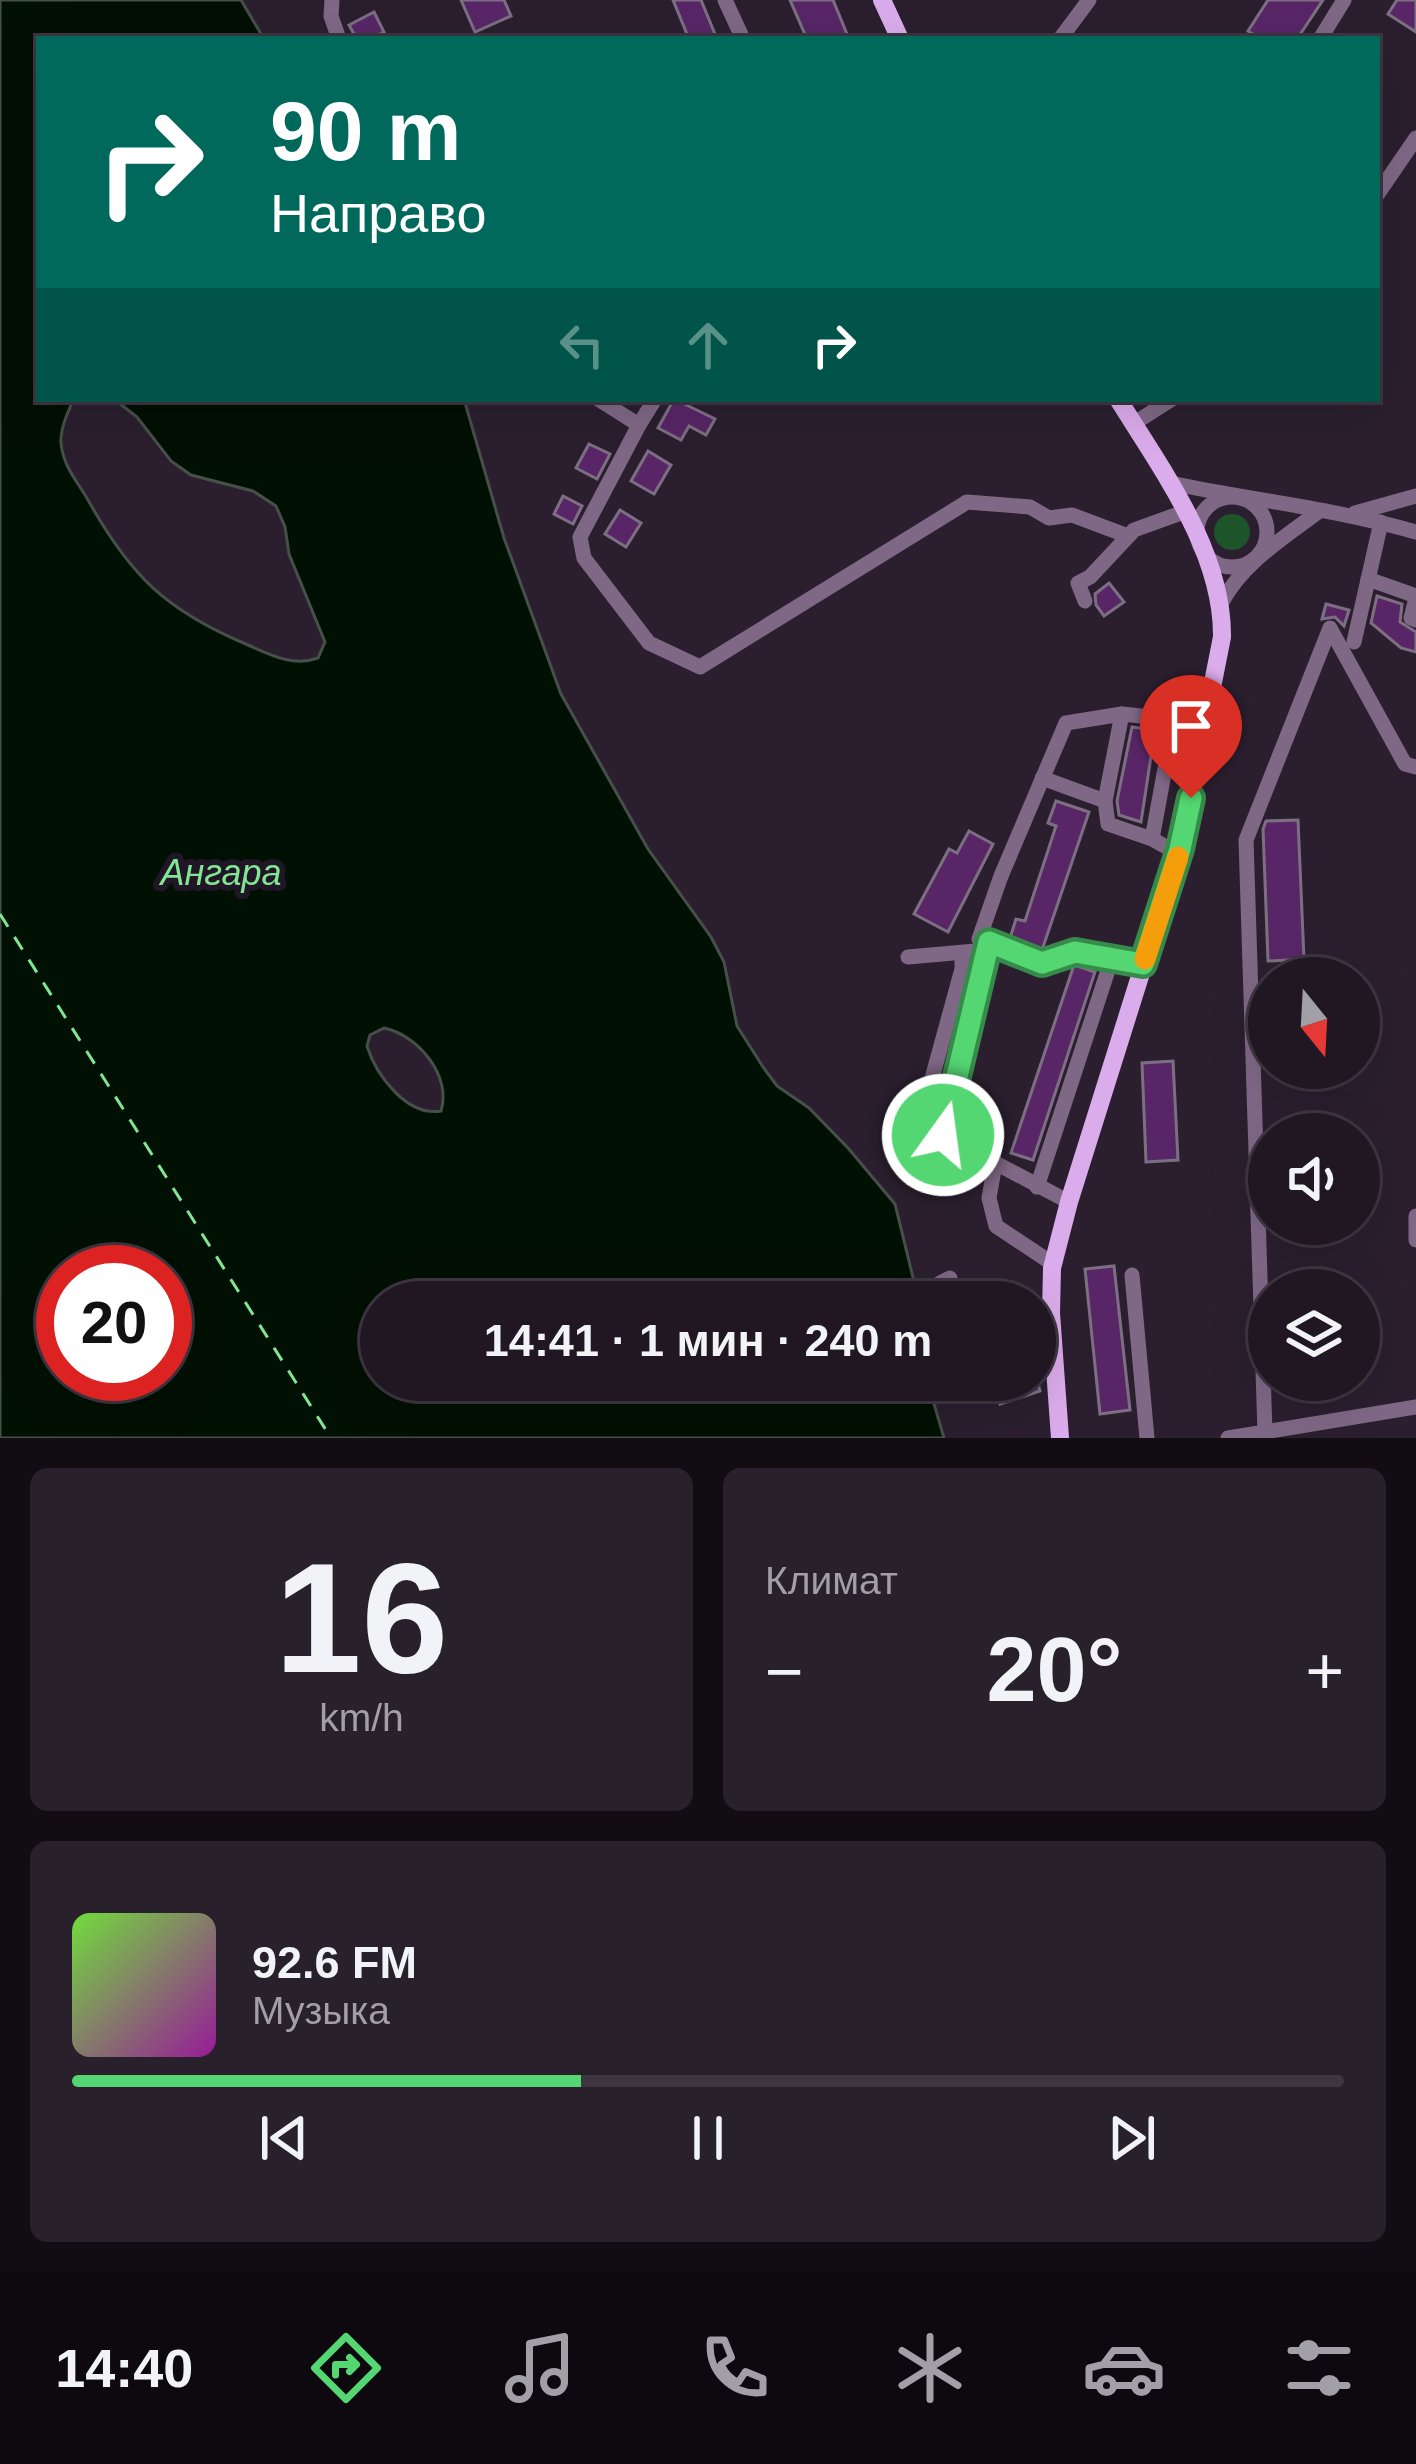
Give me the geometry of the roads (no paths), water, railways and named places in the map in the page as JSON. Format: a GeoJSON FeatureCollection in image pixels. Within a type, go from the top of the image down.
{"type":"FeatureCollection","features":[{"type":"Feature","properties":{"kind":"main road"},"geometry":{"type":"LineString","coordinates":[[882,0],[899,36]]}},
{"type":"Feature","properties":{"kind":"main road"},"geometry":{"type":"LineString","coordinates":[[1049,1281],[1069,1202],[1179,854],[1218,666],[1222,602],[1170,483],[1120,402]]}},
{"type":"Feature","properties":{"kind":"main road"},"geometry":{"type":"LineString","coordinates":[[1055,1401],[1060,1438]]}},
{"type":"Feature","properties":{"kind":"street"},"geometry":{"type":"LineString","coordinates":[[332,0],[338,36]]}},
{"type":"Feature","properties":{"kind":"street"},"geometry":{"type":"LineString","coordinates":[[725,0],[742,36]]}},
{"type":"Feature","properties":{"kind":"street"},"geometry":{"type":"LineString","coordinates":[[1062,36],[1089,0]]}},
{"type":"Feature","properties":{"kind":"street"},"geometry":{"type":"LineString","coordinates":[[1322,36],[1344,0]]}},
{"type":"Feature","properties":{"kind":"street"},"geometry":{"type":"LineString","coordinates":[[1380,191],[1416,138]]}},
{"type":"Feature","properties":{"kind":"street"},"geometry":{"type":"LineString","coordinates":[[603,402],[639,425]]}},
{"type":"Feature","properties":{"kind":"street"},"geometry":{"type":"LineString","coordinates":[[653,402],[580,537],[580,546],[649,643],[700,667],[967,502],[1030,507],[1049,518],[1072,515],[1129,536]]}},
{"type":"Feature","properties":{"kind":"street"},"geometry":{"type":"LineString","coordinates":[[1133,424],[1167,402]]}},
{"type":"Feature","properties":{"kind":"street"},"geometry":{"type":"LineString","coordinates":[[1170,483],[1318,512],[1353,514],[1416,532]]}},
{"type":"Feature","properties":{"kind":"street"},"geometry":{"type":"LineString","coordinates":[[1353,514],[1416,496]]}},
{"type":"Feature","properties":{"kind":"street"},"geometry":{"type":"LineString","coordinates":[[1242,498],[1266,519],[1267,540],[1256,559],[1235,568],[1224,567],[1205,555],[1198,541],[1198,523],[1210,504],[1242,498]]}},
{"type":"Feature","properties":{"kind":"street"},"geometry":{"type":"LineString","coordinates":[[1085,601],[1078,584],[1134,530],[1184,512]]}},
{"type":"Feature","properties":{"kind":"street"},"geometry":{"type":"LineString","coordinates":[[1222,602],[1232,583],[1256,559],[1318,512]]}},
{"type":"Feature","properties":{"kind":"street"},"geometry":{"type":"LineString","coordinates":[[1354,642],[1381,522]]}},
{"type":"Feature","properties":{"kind":"street"},"geometry":{"type":"LineString","coordinates":[[1368,579],[1416,597],[1411,618],[1416,620]]}},
{"type":"Feature","properties":{"kind":"street"},"geometry":{"type":"LineString","coordinates":[[1265,1433],[1246,840],[1330,628],[1405,764],[1416,767]]}},
{"type":"Feature","properties":{"kind":"street"},"geometry":{"type":"LineString","coordinates":[[1143,964],[1075,952],[1042,963],[979,939],[1066,723],[1122,714],[1206,723]]}},
{"type":"Feature","properties":{"kind":"street"},"geometry":{"type":"LineString","coordinates":[[1122,714],[1105,800],[1108,824],[1179,854]]}},
{"type":"Feature","properties":{"kind":"street"},"geometry":{"type":"LineString","coordinates":[[1152,839],[1174,720]]}},
{"type":"Feature","properties":{"kind":"street"},"geometry":{"type":"LineString","coordinates":[[1042,778],[1105,800]]}},
{"type":"Feature","properties":{"kind":"street"},"geometry":{"type":"LineString","coordinates":[[908,957],[988,946]]}},
{"type":"Feature","properties":{"kind":"street"},"geometry":{"type":"LineString","coordinates":[[988,946],[943,1135],[1069,1202]]}},
{"type":"Feature","properties":{"kind":"street"},"geometry":{"type":"LineString","coordinates":[[920,1122],[962,969],[962,953]]}},
{"type":"Feature","properties":{"kind":"street"},"geometry":{"type":"LineString","coordinates":[[1037,1187],[1112,958]]}},
{"type":"Feature","properties":{"kind":"street"},"geometry":{"type":"LineString","coordinates":[[995,1164],[989,1198],[996,1226],[1053,1264]]}},
{"type":"Feature","properties":{"kind":"street"},"geometry":{"type":"LineString","coordinates":[[1416,1216],[1416,1240]]}},
{"type":"Feature","properties":{"kind":"street"},"geometry":{"type":"LineString","coordinates":[[1132,1275],[1148,1438]]}},
{"type":"Feature","properties":{"kind":"street"},"geometry":{"type":"LineString","coordinates":[[942,1281],[950,1277]]}},
{"type":"Feature","properties":{"kind":"street"},"geometry":{"type":"LineString","coordinates":[[1228,1438],[1416,1407]]}},
{"type":"Feature","properties":{"kind":"water","name":"Ангара"},"geometry":{"type":"Polygon","coordinates":[[[0,0],[241,0],[262,36],[36,36],[36,402],[73,402],[61,438],[62,451],[120,550],[154,589],[195,619],[265,653],[290,660],[318,658],[325,642],[289,554],[276,506],[253,491],[191,475],[171,461],[137,417],[118,402],[465,402],[504,538],[561,694],[648,849],[711,937],[724,962],[737,1026],[777,1086],[809,1108],[895,1204],[914,1281],[360,1281],[360,1401],[933,1401],[944,1438],[0,1438],[0,0]],[[384,1028],[370,1035],[367,1046],[385,1081],[405,1101],[441,1111],[442,1084],[437,1071],[409,1039],[384,1028]]]}}]}
